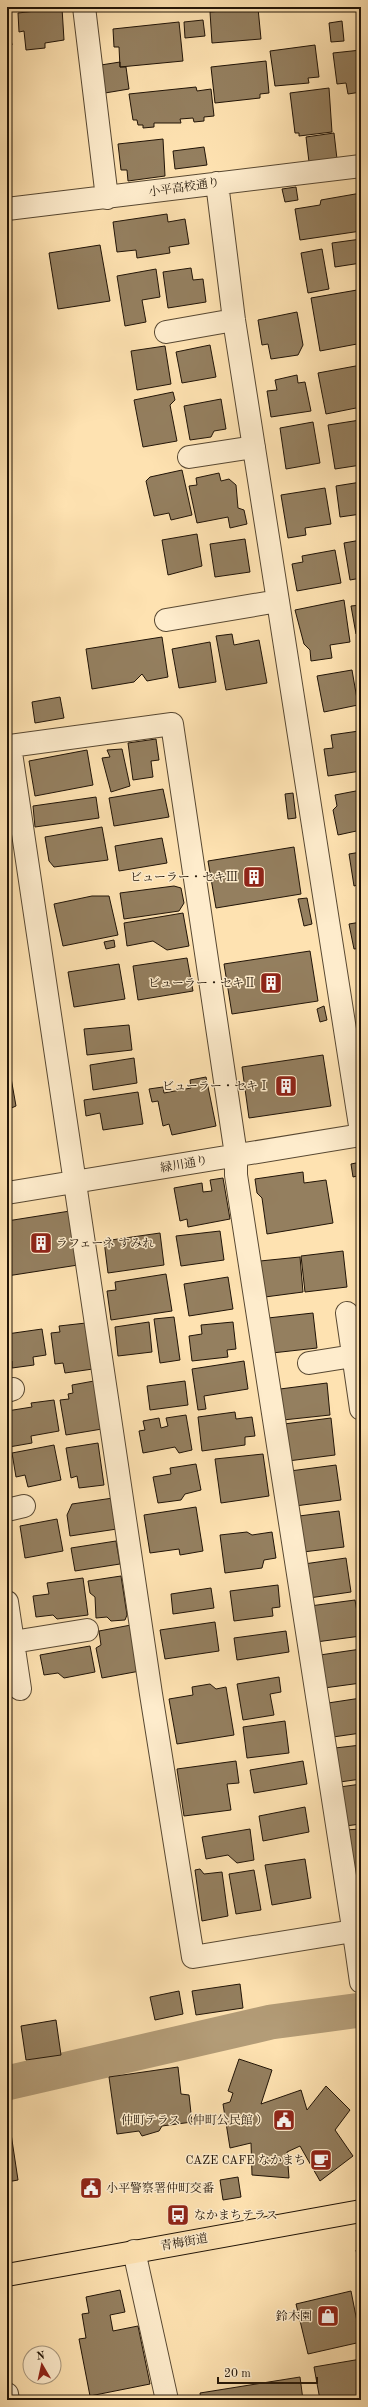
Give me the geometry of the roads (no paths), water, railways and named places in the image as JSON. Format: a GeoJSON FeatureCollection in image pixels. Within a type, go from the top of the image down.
{"type":"FeatureCollection","features":[{"type":"Feature","properties":{"kind":"main road","name":"青梅街道"},"geometry":{"type":"LineString","coordinates":[[7,2275],[361,2211]]}},
{"type":"Feature","properties":{"kind":"street"},"geometry":{"type":"LineString","coordinates":[[84,7],[106,198]]}},
{"type":"Feature","properties":{"kind":"street","name":"小平高校通り"},"geometry":{"type":"LineString","coordinates":[[7,209],[361,166]]}},
{"type":"Feature","properties":{"kind":"street"},"geometry":{"type":"LineString","coordinates":[[217,183],[234,320],[361,1133]]}},
{"type":"Feature","properties":{"kind":"street"},"geometry":{"type":"LineString","coordinates":[[166,332],[234,320]]}},
{"type":"Feature","properties":{"kind":"street"},"geometry":{"type":"LineString","coordinates":[[189,457],[254,447]]}},
{"type":"Feature","properties":{"kind":"street"},"geometry":{"type":"LineString","coordinates":[[166,620],[278,601]]}},
{"type":"Feature","properties":{"kind":"street"},"geometry":{"type":"LineString","coordinates":[[357,1941],[192,1957],[10,746],[172,724],[236,1155],[236,1175],[357,1941],[361,1982]]}},
{"type":"Feature","properties":{"kind":"street","name":"緑川通り"},"geometry":{"type":"LineString","coordinates":[[7,1193],[361,1133]]}},
{"type":"Feature","properties":{"kind":"street"},"geometry":{"type":"LineString","coordinates":[[347,1313],[361,1409]]}},
{"type":"Feature","properties":{"kind":"street"},"geometry":{"type":"LineString","coordinates":[[309,1363],[353,1356]]}},
{"type":"Feature","properties":{"kind":"street"},"geometry":{"type":"LineString","coordinates":[[7,1602],[20,1689]]}},
{"type":"Feature","properties":{"kind":"street"},"geometry":{"type":"LineString","coordinates":[[13,1642],[87,1630]]}},
{"type":"Feature","properties":{"kind":"street"},"geometry":{"type":"LineString","coordinates":[[134,2251],[167,2400]]}},
{"type":"Feature","properties":{"kind":"street"},"geometry":{"type":"LineString","coordinates":[[7,2394],[8,2400]]}},
{"type":"Feature","properties":{"kind":"waterway"},"geometry":{"type":"LineString","coordinates":[[7,2083],[271,2022],[361,2010]]}},
{"type":"Feature","properties":{"kind":"place","name":"ビューラー・セキⅢ"},"geometry":{"type":"Point","coordinates":[254,877]}},
{"type":"Feature","properties":{"kind":"place","name":"ビューラー・セキⅡ"},"geometry":{"type":"Point","coordinates":[271,983]}},
{"type":"Feature","properties":{"kind":"place","name":"ビューラー・セキⅠ"},"geometry":{"type":"Point","coordinates":[286,1086]}},
{"type":"Feature","properties":{"kind":"place","name":"ラフェーネ すみれ"},"geometry":{"type":"Point","coordinates":[41,1243]}},
{"type":"Feature","properties":{"kind":"place","name":"仲町テラス（仲町公民館 ）"},"geometry":{"type":"Point","coordinates":[284,2120]}},
{"type":"Feature","properties":{"kind":"place","name":"CAZE CAFE なかまち"},"geometry":{"type":"Point","coordinates":[321,2160]}},
{"type":"Feature","properties":{"kind":"place","name":"小平警察署仲町交番"},"geometry":{"type":"Point","coordinates":[91,2188]}},
{"type":"Feature","properties":{"kind":"place","name":"なかまちテラス"},"geometry":{"type":"Point","coordinates":[178,2215]}},
{"type":"Feature","properties":{"kind":"place","name":"鈴木園"},"geometry":{"type":"Point","coordinates":[328,2316]}}]}
